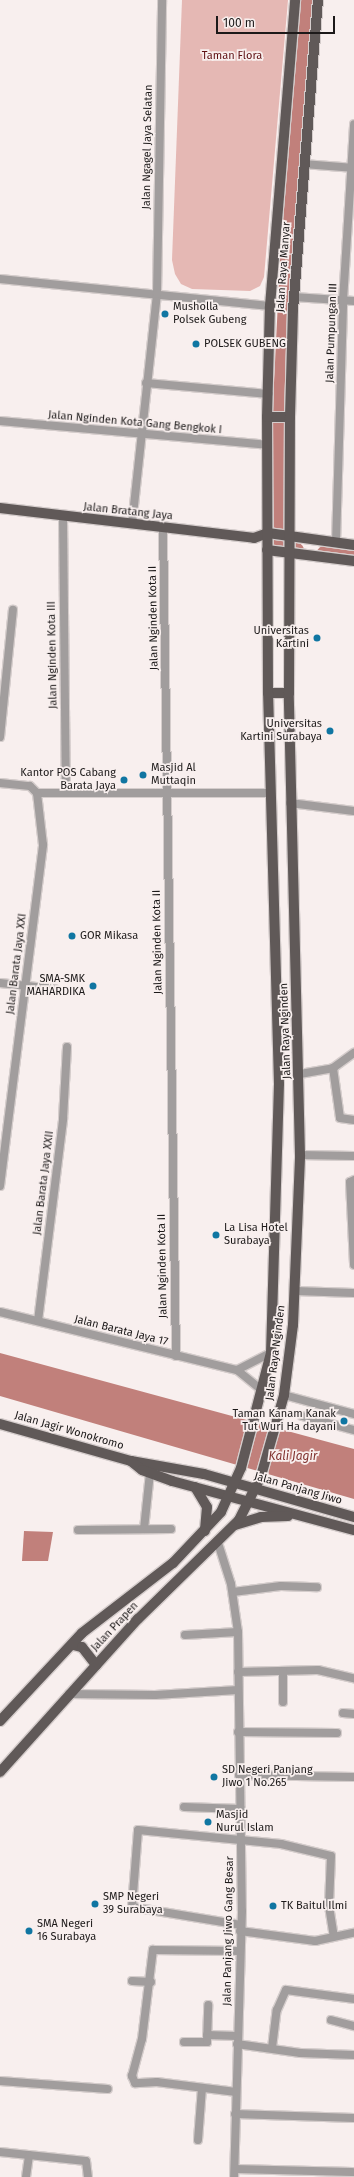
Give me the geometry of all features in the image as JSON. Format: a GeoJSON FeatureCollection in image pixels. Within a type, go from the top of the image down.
{"type":"FeatureCollection","features":[{"type":"Feature","properties":{"kind":"main road","name":"Jalan Raya Manyar"},"geometry":{"type":"LineString","coordinates":[[285,541],[267,445],[278,417],[269,394],[270,306],[295,0]]}},
{"type":"Feature","properties":{"kind":"main road","name":"Jalan Raya Manyar"},"geometry":{"type":"LineString","coordinates":[[285,541],[278,417],[294,297],[318,0]]}},
{"type":"Feature","properties":{"kind":"main road","name":"Jalan Bratang Jaya"},"geometry":{"type":"LineString","coordinates":[[0,508],[285,541]]}},
{"type":"Feature","properties":{"kind":"main road"},"geometry":{"type":"LineString","coordinates":[[254,538],[268,550],[285,541],[354,545]]}},
{"type":"Feature","properties":{"kind":"main road","name":"Jalan Raya Manyar"},"geometry":{"type":"LineString","coordinates":[[268,550],[285,541]]}},
{"type":"Feature","properties":{"kind":"main road"},"geometry":{"type":"LineString","coordinates":[[285,541],[354,561]]}},
{"type":"Feature","properties":{"kind":"main road","name":"Jalan Raya Nginden"},"geometry":{"type":"LineString","coordinates":[[248,1502],[261,1476],[284,1395],[295,1291],[300,1155],[300,1074],[296,1011],[290,803],[285,541]]}},
{"type":"Feature","properties":{"kind":"main road","name":"Jalan Raya Nginden"},"geometry":{"type":"LineString","coordinates":[[230,1498],[241,1468],[257,1413],[271,1353],[279,1164],[278,1011],[268,693],[268,550]]}},
{"type":"Feature","properties":{"kind":"main road"},"geometry":{"type":"LineString","coordinates":[[268,693],[289,693]]}},
{"type":"Feature","properties":{"kind":"main road"},"geometry":{"type":"LineString","coordinates":[[278,1011],[296,1011]]}},
{"type":"Feature","properties":{"kind":"main road","name":"Jalan Jagir Wonokromo"},"geometry":{"type":"LineString","coordinates":[[0,1424],[131,1461],[236,1483]]}},
{"type":"Feature","properties":{"kind":"main road","name":"Jalan Jagir Wonokromo"},"geometry":{"type":"LineString","coordinates":[[131,1461],[150,1473],[230,1498],[248,1502]]}},
{"type":"Feature","properties":{"kind":"main road","name":"Jalan Panjang Jiwo"},"geometry":{"type":"LineString","coordinates":[[236,1483],[354,1517]]}},
{"type":"Feature","properties":{"kind":"main road"},"geometry":{"type":"LineString","coordinates":[[195,1487],[207,1507],[205,1532]]}},
{"type":"Feature","properties":{"kind":"main road","name":"Jalan Prapen"},"geometry":{"type":"LineString","coordinates":[[0,1721],[78,1646],[107,1612],[173,1563],[205,1532],[230,1498]]}},
{"type":"Feature","properties":{"kind":"main road"},"geometry":{"type":"LineString","coordinates":[[248,1502],[354,1530]]}},
{"type":"Feature","properties":{"kind":"main road","name":"Jalan Prapen"},"geometry":{"type":"LineString","coordinates":[[0,1772],[70,1694],[94,1661],[234,1526],[248,1502]]}},
{"type":"Feature","properties":{"kind":"main road"},"geometry":{"type":"LineString","coordinates":[[234,1526],[265,1517],[306,1517]]}},
{"type":"Feature","properties":{"kind":"main road"},"geometry":{"type":"LineString","coordinates":[[78,1646],[94,1661]]}},
{"type":"Feature","properties":{"kind":"street","name":"Jalan Ngagel Jaya Selatan"},"geometry":{"type":"LineString","coordinates":[[132,524],[140,436],[157,294],[162,0]]}},
{"type":"Feature","properties":{"kind":"street","name":"Jalan Pumpungan III"},"geometry":{"type":"LineString","coordinates":[[336,543],[343,301],[353,168],[354,124]]}},
{"type":"Feature","properties":{"kind":"street"},"geometry":{"type":"LineString","coordinates":[[304,164],[353,168]]}},
{"type":"Feature","properties":{"kind":"street","name":"Jalan Raya Manyar"},"geometry":{"type":"LineString","coordinates":[[0,279],[270,306]]}},
{"type":"Feature","properties":{"kind":"street"},"geometry":{"type":"LineString","coordinates":[[294,297],[354,301]]}},
{"type":"Feature","properties":{"kind":"street"},"geometry":{"type":"LineString","coordinates":[[146,384],[269,394]]}},
{"type":"Feature","properties":{"kind":"street","name":"Jalan Nginden Kota Gang Bengkok I"},"geometry":{"type":"LineString","coordinates":[[0,421],[140,436],[267,445]]}},
{"type":"Feature","properties":{"kind":"street","name":"Jalan Nginden Kota III"},"geometry":{"type":"LineString","coordinates":[[63,516],[66,793]]}},
{"type":"Feature","properties":{"kind":"street","name":"Jalan Nginden Kota II"},"geometry":{"type":"LineString","coordinates":[[163,528],[176,1356]]}},
{"type":"Feature","properties":{"kind":"street"},"geometry":{"type":"LineString","coordinates":[[0,737],[2,704],[13,610]]}},
{"type":"Feature","properties":{"kind":"street"},"geometry":{"type":"LineString","coordinates":[[0,783],[30,786],[37,793],[271,793]]}},
{"type":"Feature","properties":{"kind":"street","name":"Jalan Barata Jaya XXI"},"geometry":{"type":"LineString","coordinates":[[0,1186],[43,845],[37,793]]}},
{"type":"Feature","properties":{"kind":"street"},"geometry":{"type":"LineString","coordinates":[[290,803],[354,811]]}},
{"type":"Feature","properties":{"kind":"street"},"geometry":{"type":"LineString","coordinates":[[0,983],[55,989]]}},
{"type":"Feature","properties":{"kind":"street","name":"Jalan Barata Jaya XXII"},"geometry":{"type":"LineString","coordinates":[[38,1321],[63,1119],[67,1047]]}},
{"type":"Feature","properties":{"kind":"street"},"geometry":{"type":"LineString","coordinates":[[300,1074],[333,1068],[354,1054]]}},
{"type":"Feature","properties":{"kind":"street"},"geometry":{"type":"LineString","coordinates":[[333,1068],[340,1118],[354,1120]]}},
{"type":"Feature","properties":{"kind":"street"},"geometry":{"type":"LineString","coordinates":[[300,1155],[354,1156]]}},
{"type":"Feature","properties":{"kind":"street"},"geometry":{"type":"LineString","coordinates":[[354,1180],[350,1182],[354,1265]]}},
{"type":"Feature","properties":{"kind":"street"},"geometry":{"type":"LineString","coordinates":[[295,1291],[354,1293]]}},
{"type":"Feature","properties":{"kind":"street","name":"Jalan Barata Jaya 17"},"geometry":{"type":"LineString","coordinates":[[0,1312],[237,1370],[263,1391]]}},
{"type":"Feature","properties":{"kind":"street"},"geometry":{"type":"LineString","coordinates":[[237,1370],[271,1353]]}},
{"type":"Feature","properties":{"kind":"street"},"geometry":{"type":"LineString","coordinates":[[284,1395],[354,1414]]}},
{"type":"Feature","properties":{"kind":"street"},"geometry":{"type":"LineString","coordinates":[[302,1416],[354,1430]]}},
{"type":"Feature","properties":{"kind":"street"},"geometry":{"type":"LineString","coordinates":[[144,1529],[150,1473]]}},
{"type":"Feature","properties":{"kind":"street"},"geometry":{"type":"LineString","coordinates":[[78,1530],[170,1528]]}},
{"type":"Feature","properties":{"kind":"street","name":"Jalan Panjang Jiwo Gang Besar"},"geometry":{"type":"LineString","coordinates":[[218,1543],[233,1592],[238,1632],[238,1732],[241,1809],[241,1928],[234,2173]]}},
{"type":"Feature","properties":{"kind":"street"},"geometry":{"type":"LineString","coordinates":[[233,1592],[281,1586],[317,1587]]}},
{"type":"Feature","properties":{"kind":"street"},"geometry":{"type":"LineString","coordinates":[[185,1635],[238,1632]]}},
{"type":"Feature","properties":{"kind":"street"},"geometry":{"type":"LineString","coordinates":[[238,1672],[318,1670],[354,1678]]}},
{"type":"Feature","properties":{"kind":"street"},"geometry":{"type":"LineString","coordinates":[[283,1671],[283,1702]]}},
{"type":"Feature","properties":{"kind":"street"},"geometry":{"type":"LineString","coordinates":[[70,1694],[155,1695],[238,1690]]}},
{"type":"Feature","properties":{"kind":"street"},"geometry":{"type":"LineString","coordinates":[[343,1714],[354,1714]]}},
{"type":"Feature","properties":{"kind":"street"},"geometry":{"type":"LineString","coordinates":[[238,1732],[337,1733]]}},
{"type":"Feature","properties":{"kind":"street"},"geometry":{"type":"LineString","coordinates":[[239,1775],[354,1777]]}},
{"type":"Feature","properties":{"kind":"street"},"geometry":{"type":"LineString","coordinates":[[184,1807],[241,1809]]}},
{"type":"Feature","properties":{"kind":"street"},"geometry":{"type":"LineString","coordinates":[[334,1937],[328,1906],[331,1856],[281,1844],[138,1831],[132,1907],[315,1941],[354,1933]]}},
{"type":"Feature","properties":{"kind":"street"},"geometry":{"type":"LineString","coordinates":[[236,2092],[132,2080],[150,1982],[153,1950],[240,1951]]}},
{"type":"Feature","properties":{"kind":"street"},"geometry":{"type":"LineString","coordinates":[[132,1981],[150,1982]]}},
{"type":"Feature","properties":{"kind":"street"},"geometry":{"type":"LineString","coordinates":[[272,2048],[277,2010],[286,1990],[354,1999]]}},
{"type":"Feature","properties":{"kind":"street"},"geometry":{"type":"LineString","coordinates":[[184,2042],[206,2042],[208,2005]]}},
{"type":"Feature","properties":{"kind":"street"},"geometry":{"type":"LineString","coordinates":[[331,2020],[354,2026]]}},
{"type":"Feature","properties":{"kind":"street"},"geometry":{"type":"LineString","coordinates":[[207,2035],[272,2048],[354,2055]]}},
{"type":"Feature","properties":{"kind":"street"},"geometry":{"type":"LineString","coordinates":[[0,2081],[108,2089]]}},
{"type":"Feature","properties":{"kind":"street"},"geometry":{"type":"LineString","coordinates":[[198,2140],[202,2088]]}},
{"type":"Feature","properties":{"kind":"street"},"geometry":{"type":"LineString","coordinates":[[235,2114],[354,2118]]}},
{"type":"Feature","properties":{"kind":"street"},"geometry":{"type":"LineString","coordinates":[[0,2152],[86,2161],[88,2177]]}},
{"type":"Feature","properties":{"kind":"street"},"geometry":{"type":"LineString","coordinates":[[26,2177],[29,2155]]}},
{"type":"Feature","properties":{"kind":"street"},"geometry":{"type":"LineString","coordinates":[[234,2173],[352,2172]]}},
{"type":"Feature","properties":{"kind":"green space","name":"Taman Flora"},"geometry":{"type":"Polygon","coordinates":[[[182,0],[288,0],[264,277],[260,286],[250,291],[192,289],[181,284],[175,274],[172,260],[182,0]]]}},
{"type":"Feature","properties":{"kind":"water","name":"Kali Jagir"},"geometry":{"type":"Polygon","coordinates":[[[0,1353],[354,1449],[354,1499],[0,1396],[0,1353]]]}},
{"type":"Feature","properties":{"kind":"water"},"geometry":{"type":"Polygon","coordinates":[[[24,1531],[53,1532],[48,1561],[22,1561],[24,1531]]]}},
{"type":"Feature","properties":{"kind":"waterway"},"geometry":{"type":"LineString","coordinates":[[297,550],[281,548],[279,424],[291,178],[306,0]]}},
{"type":"Feature","properties":{"kind":"waterway"},"geometry":{"type":"LineString","coordinates":[[324,553],[354,556]]}},
{"type":"Feature","properties":{"kind":"place","name":"Musholla Polsek Gubeng"},"geometry":{"type":"Point","coordinates":[165,314]}},
{"type":"Feature","properties":{"kind":"place","name":"POLSEK GUBENG"},"geometry":{"type":"Point","coordinates":[196,344]}},
{"type":"Feature","properties":{"kind":"place","name":"Universitas Kartini"},"geometry":{"type":"Point","coordinates":[317,638]}},
{"type":"Feature","properties":{"kind":"place","name":"Universitas Kartini Surabaya"},"geometry":{"type":"Point","coordinates":[330,731]}},
{"type":"Feature","properties":{"kind":"place","name":"Masjid Al Muttaqin"},"geometry":{"type":"Point","coordinates":[143,775]}},
{"type":"Feature","properties":{"kind":"place","name":"Kantor POS Cabang Barata Jaya"},"geometry":{"type":"Point","coordinates":[124,780]}},
{"type":"Feature","properties":{"kind":"place","name":"GOR Mikasa"},"geometry":{"type":"Point","coordinates":[72,936]}},
{"type":"Feature","properties":{"kind":"place","name":"SMA-SMK MAHARDIKA"},"geometry":{"type":"Point","coordinates":[93,986]}},
{"type":"Feature","properties":{"kind":"place","name":"La Lisa Hotel Surabaya"},"geometry":{"type":"Point","coordinates":[216,1235]}},
{"type":"Feature","properties":{"kind":"place","name":"Taman Kanam Kanak Tut Wuri Ha dayani"},"geometry":{"type":"Point","coordinates":[344,1421]}},
{"type":"Feature","properties":{"kind":"place","name":"SD Negeri Panjang Jiwo 1 No.265"},"geometry":{"type":"Point","coordinates":[214,1777]}},
{"type":"Feature","properties":{"kind":"place","name":"Masjid Nurul Islam"},"geometry":{"type":"Point","coordinates":[208,1822]}},
{"type":"Feature","properties":{"kind":"place","name":"SMP Negeri 39 Surabaya"},"geometry":{"type":"Point","coordinates":[95,1904]}},
{"type":"Feature","properties":{"kind":"place","name":"TK Baitul Ilmi"},"geometry":{"type":"Point","coordinates":[273,1906]}},
{"type":"Feature","properties":{"kind":"place","name":"SMA Negeri 16 Surabaya"},"geometry":{"type":"Point","coordinates":[29,1931]}}]}
